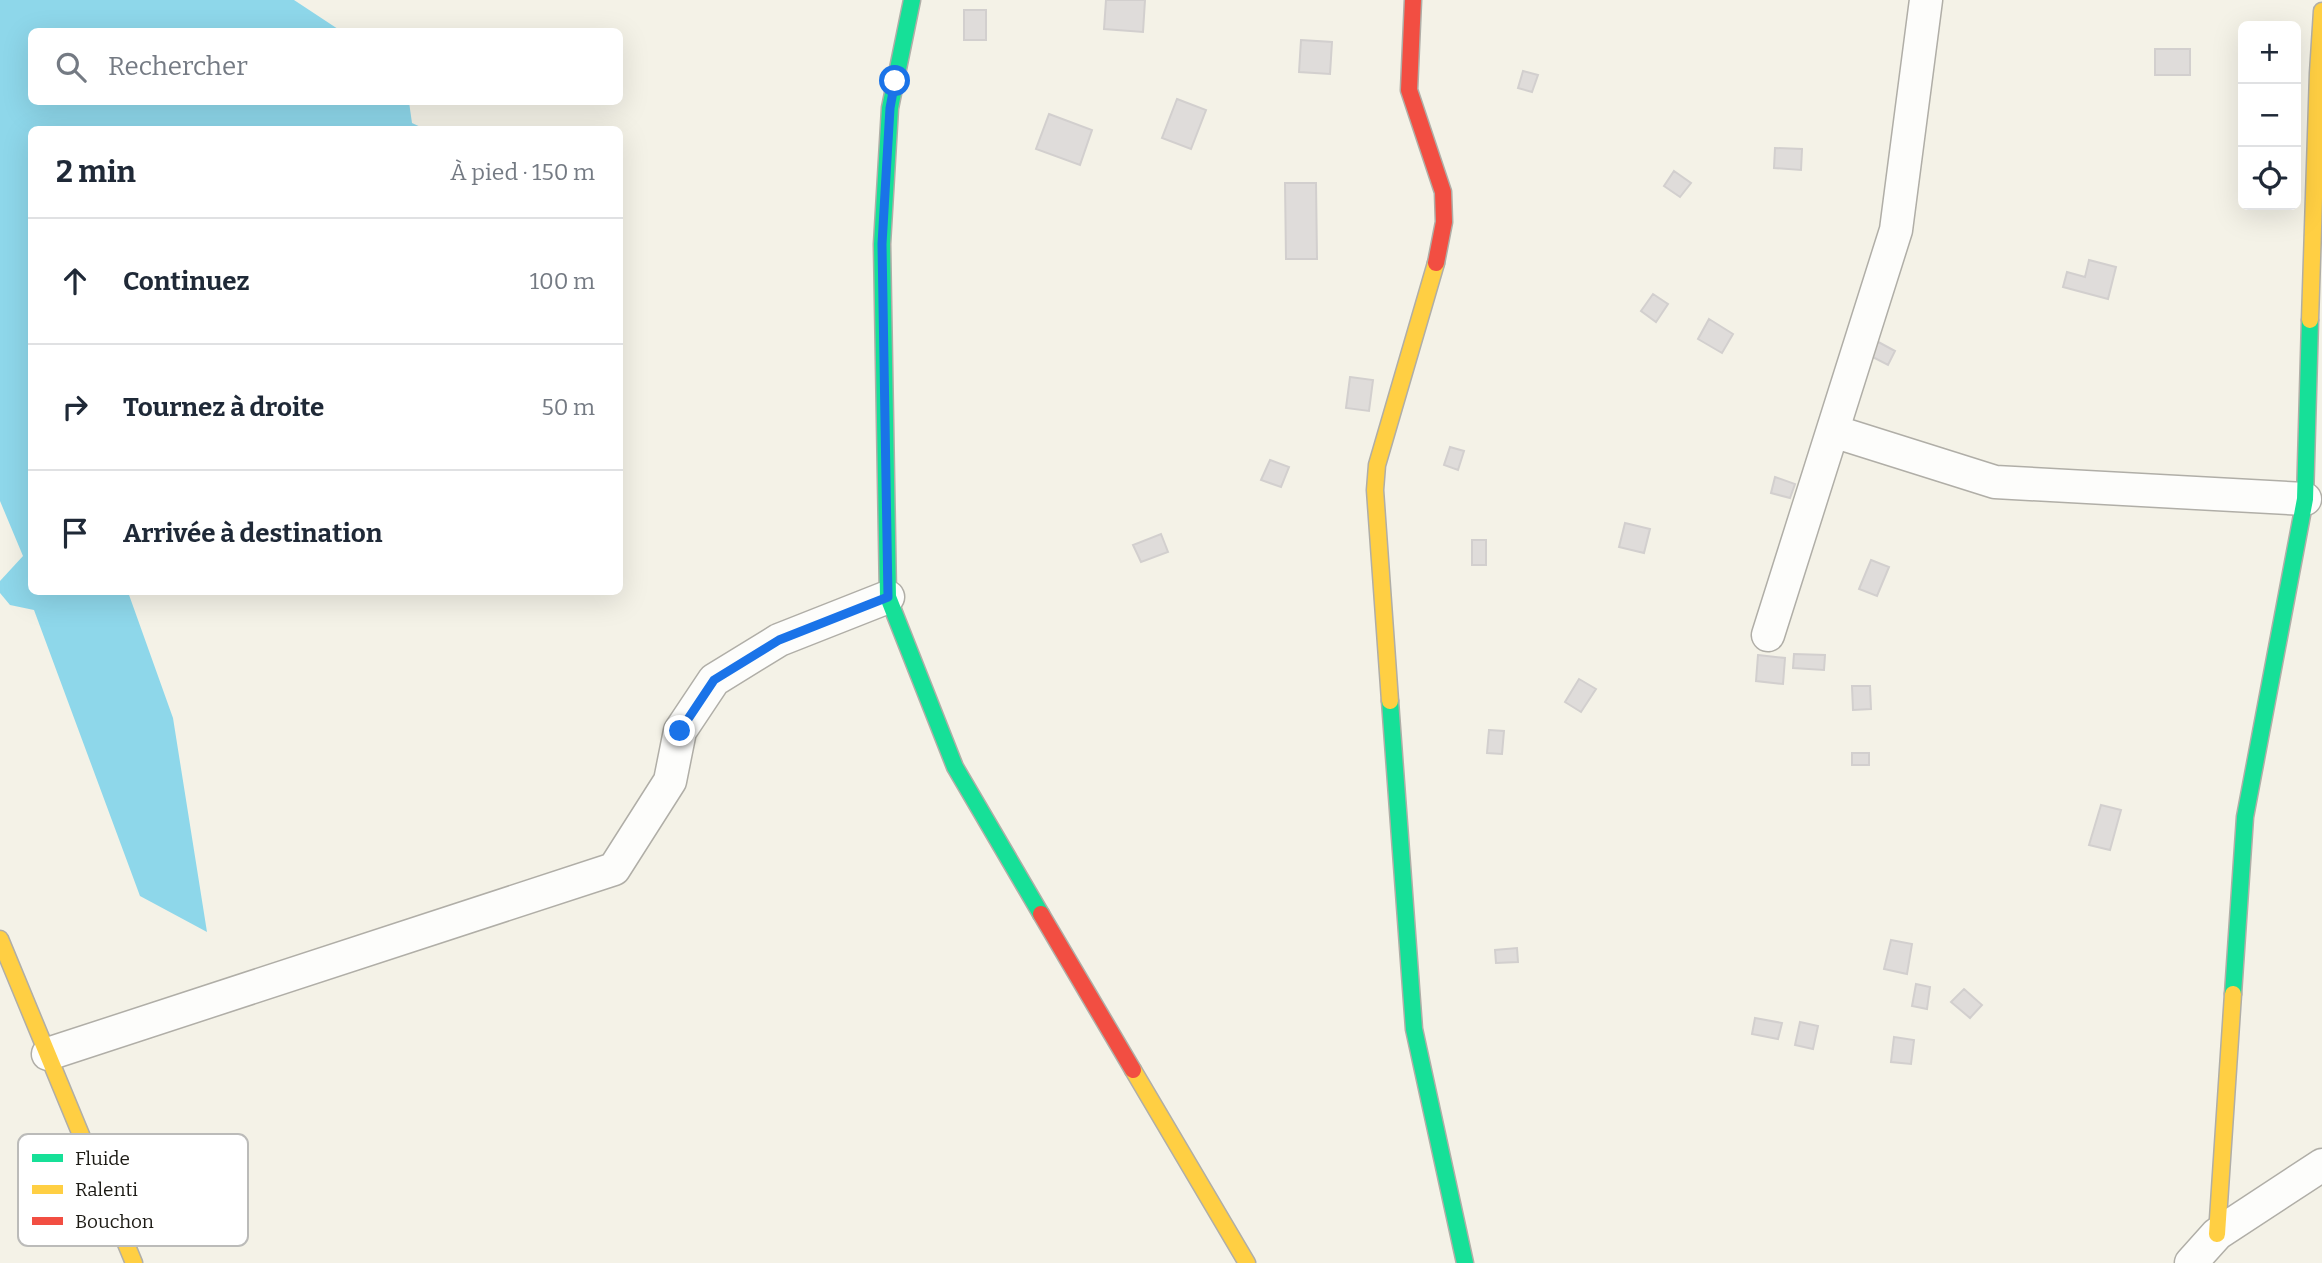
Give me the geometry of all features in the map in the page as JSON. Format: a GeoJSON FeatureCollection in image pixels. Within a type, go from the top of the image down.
{"type":"FeatureCollection","features":[{"type":"Feature","properties":{"kind":"street"},"geometry":{"type":"LineString","coordinates":[[912,0],[890,108],[882,244],[888,597],[955,767],[1247,1263]]}},
{"type":"Feature","properties":{"kind":"street"},"geometry":{"type":"LineString","coordinates":[[1413,0],[1409,90],[1443,192],[1444,222],[1437,260],[1377,465],[1375,490],[1413,1029],[1465,1263]]}},
{"type":"Feature","properties":{"kind":"street"},"geometry":{"type":"LineString","coordinates":[[1768,635],[1896,230],[1926,0]]}},
{"type":"Feature","properties":{"kind":"street"},"geometry":{"type":"LineString","coordinates":[[2217,1234],[2245,817],[2305,499],[2322,11]]}},
{"type":"Feature","properties":{"kind":"street"},"geometry":{"type":"LineString","coordinates":[[1833,431],[1995,482],[2305,499]]}},
{"type":"Feature","properties":{"kind":"street"},"geometry":{"type":"LineString","coordinates":[[48,1054],[614,869],[670,781],[680,731],[714,680],[779,640],[888,597]]}},
{"type":"Feature","properties":{"kind":"street"},"geometry":{"type":"LineString","coordinates":[[0,939],[81,1134]]}},
{"type":"Feature","properties":{"kind":"street"},"geometry":{"type":"LineString","coordinates":[[2191,1263],[2217,1234],[2322,1165]]}},
{"type":"Feature","properties":{"kind":"street"},"geometry":{"type":"LineString","coordinates":[[127,1246],[134,1263]]}},
{"type":"Feature","properties":{"kind":"water"},"geometry":{"type":"Polygon","coordinates":[[[0,0],[294,0],[336,28],[28,28],[28,105],[409,105],[412,123],[418,126],[28,126],[28,595],[129,595],[173,718],[207,932],[140,896],[34,610],[10,605],[0,593],[0,581],[23,556],[0,501],[0,0]]]}},
{"type":"Feature","properties":{"kind":"building"},"geometry":{"type":"Polygon","coordinates":[[[1106,0],[1145,0],[1143,32],[1104,29],[1106,0]]]}},
{"type":"Feature","properties":{"kind":"building"},"geometry":{"type":"Polygon","coordinates":[[[964,10],[986,10],[986,40],[964,40],[964,10]]]}},
{"type":"Feature","properties":{"kind":"building"},"geometry":{"type":"Polygon","coordinates":[[[1301,40],[1332,42],[1330,74],[1299,72],[1301,40]]]}},
{"type":"Feature","properties":{"kind":"building"},"geometry":{"type":"Polygon","coordinates":[[[2155,49],[2190,49],[2190,75],[2155,75],[2155,49]]]}},
{"type":"Feature","properties":{"kind":"building"},"geometry":{"type":"Polygon","coordinates":[[[1523,71],[1538,75],[1532,92],[1518,88],[1523,71]]]}},
{"type":"Feature","properties":{"kind":"building"},"geometry":{"type":"Polygon","coordinates":[[[1177,99],[1206,110],[1191,149],[1162,138],[1177,99]]]}},
{"type":"Feature","properties":{"kind":"building"},"geometry":{"type":"Polygon","coordinates":[[[1049,114],[1092,130],[1080,165],[1036,149],[1049,114]]]}},
{"type":"Feature","properties":{"kind":"building"},"geometry":{"type":"Polygon","coordinates":[[[1775,148],[1802,149],[1801,170],[1774,168],[1775,148]]]}},
{"type":"Feature","properties":{"kind":"building"},"geometry":{"type":"Polygon","coordinates":[[[1674,171],[1691,183],[1680,197],[1664,186],[1674,171]]]}},
{"type":"Feature","properties":{"kind":"building"},"geometry":{"type":"Polygon","coordinates":[[[1285,183],[1316,183],[1317,259],[1286,259],[1285,183]]]}},
{"type":"Feature","properties":{"kind":"building"},"geometry":{"type":"Polygon","coordinates":[[[2089,260],[2116,267],[2108,299],[2063,287],[2067,272],[2085,277],[2089,260]]]}},
{"type":"Feature","properties":{"kind":"building"},"geometry":{"type":"Polygon","coordinates":[[[1653,294],[1668,304],[1656,322],[1641,311],[1653,294]]]}},
{"type":"Feature","properties":{"kind":"building"},"geometry":{"type":"Polygon","coordinates":[[[1709,319],[1733,334],[1722,353],[1698,339],[1709,319]]]}},
{"type":"Feature","properties":{"kind":"building"},"geometry":{"type":"Polygon","coordinates":[[[1871,338],[1895,351],[1888,365],[1863,352],[1871,338]]]}},
{"type":"Feature","properties":{"kind":"building"},"geometry":{"type":"Polygon","coordinates":[[[1350,377],[1373,380],[1369,411],[1346,408],[1350,377]]]}},
{"type":"Feature","properties":{"kind":"building"},"geometry":{"type":"Polygon","coordinates":[[[1450,447],[1464,451],[1458,470],[1444,465],[1450,447]]]}},
{"type":"Feature","properties":{"kind":"building"},"geometry":{"type":"Polygon","coordinates":[[[1270,460],[1289,467],[1281,487],[1261,480],[1270,460]]]}},
{"type":"Feature","properties":{"kind":"building"},"geometry":{"type":"Polygon","coordinates":[[[1775,477],[1795,484],[1790,498],[1771,493],[1775,477]]]}},
{"type":"Feature","properties":{"kind":"building"},"geometry":{"type":"Polygon","coordinates":[[[1625,523],[1650,529],[1644,553],[1619,547],[1625,523]]]}},
{"type":"Feature","properties":{"kind":"building"},"geometry":{"type":"Polygon","coordinates":[[[1161,534],[1168,552],[1141,562],[1133,545],[1161,534]]]}},
{"type":"Feature","properties":{"kind":"building"},"geometry":{"type":"Polygon","coordinates":[[[1472,540],[1486,540],[1486,565],[1472,565],[1472,540]]]}},
{"type":"Feature","properties":{"kind":"building"},"geometry":{"type":"Polygon","coordinates":[[[1871,560],[1889,567],[1877,596],[1859,589],[1871,560]]]}},
{"type":"Feature","properties":{"kind":"building"},"geometry":{"type":"Polygon","coordinates":[[[1794,654],[1825,655],[1824,670],[1793,668],[1794,654]]]}},
{"type":"Feature","properties":{"kind":"building"},"geometry":{"type":"Polygon","coordinates":[[[1758,655],[1785,658],[1783,684],[1756,681],[1758,655]]]}},
{"type":"Feature","properties":{"kind":"building"},"geometry":{"type":"Polygon","coordinates":[[[1579,679],[1596,689],[1581,712],[1565,702],[1579,679]]]}},
{"type":"Feature","properties":{"kind":"building"},"geometry":{"type":"Polygon","coordinates":[[[1852,686],[1870,686],[1871,709],[1853,710],[1852,686]]]}},
{"type":"Feature","properties":{"kind":"building"},"geometry":{"type":"Polygon","coordinates":[[[1489,730],[1504,731],[1502,754],[1487,753],[1489,730]]]}},
{"type":"Feature","properties":{"kind":"building"},"geometry":{"type":"Polygon","coordinates":[[[1852,753],[1869,753],[1869,765],[1852,765],[1852,753]]]}},
{"type":"Feature","properties":{"kind":"building"},"geometry":{"type":"Polygon","coordinates":[[[2101,805],[2121,810],[2110,850],[2089,845],[2101,805]]]}},
{"type":"Feature","properties":{"kind":"building"},"geometry":{"type":"Polygon","coordinates":[[[1891,940],[1912,944],[1907,974],[1884,969],[1891,940]]]}},
{"type":"Feature","properties":{"kind":"building"},"geometry":{"type":"Polygon","coordinates":[[[1517,948],[1518,962],[1496,963],[1495,950],[1517,948]]]}},
{"type":"Feature","properties":{"kind":"building"},"geometry":{"type":"Polygon","coordinates":[[[1916,984],[1930,987],[1927,1009],[1912,1006],[1916,984]]]}},
{"type":"Feature","properties":{"kind":"building"},"geometry":{"type":"Polygon","coordinates":[[[1964,989],[1982,1005],[1970,1018],[1951,1002],[1964,989]]]}},
{"type":"Feature","properties":{"kind":"building"},"geometry":{"type":"Polygon","coordinates":[[[1755,1018],[1782,1023],[1778,1039],[1752,1034],[1755,1018]]]}},
{"type":"Feature","properties":{"kind":"building"},"geometry":{"type":"Polygon","coordinates":[[[1800,1022],[1818,1026],[1813,1049],[1795,1045],[1800,1022]]]}},
{"type":"Feature","properties":{"kind":"building"},"geometry":{"type":"Polygon","coordinates":[[[1894,1037],[1914,1040],[1911,1064],[1891,1062],[1894,1037]]]}},
{"type":"Feature","properties":{"kind":"traffic: fast"},"geometry":{"type":"LineString","coordinates":[[912,0],[890,108],[882,244],[888,597],[955,767],[1041,914]]}},
{"type":"Feature","properties":{"kind":"traffic: fast"},"geometry":{"type":"LineString","coordinates":[[2233,994],[2245,817],[2305,499],[2310,320]]}},
{"type":"Feature","properties":{"kind":"traffic: fast"},"geometry":{"type":"LineString","coordinates":[[1390,701],[1414,1029],[1465,1263]]}},
{"type":"Feature","properties":{"kind":"traffic: slow"},"geometry":{"type":"LineString","coordinates":[[2310,320],[2322,11]]}},
{"type":"Feature","properties":{"kind":"traffic: slow"},"geometry":{"type":"LineString","coordinates":[[1390,701],[1375,490],[1377,465],[1436,263]]}},
{"type":"Feature","properties":{"kind":"traffic: slow"},"geometry":{"type":"LineString","coordinates":[[0,939],[81,1134]]}},
{"type":"Feature","properties":{"kind":"traffic: slow"},"geometry":{"type":"LineString","coordinates":[[2217,1234],[2233,994]]}},
{"type":"Feature","properties":{"kind":"traffic: slow"},"geometry":{"type":"LineString","coordinates":[[1133,1070],[1247,1263]]}},
{"type":"Feature","properties":{"kind":"traffic: slow"},"geometry":{"type":"LineString","coordinates":[[127,1246],[134,1263]]}},
{"type":"Feature","properties":{"kind":"traffic: jam"},"geometry":{"type":"LineString","coordinates":[[1413,0],[1409,90],[1443,192],[1444,222],[1436,263]]}},
{"type":"Feature","properties":{"kind":"traffic: jam"},"geometry":{"type":"LineString","coordinates":[[1041,914],[1133,1070]]}},
{"type":"Feature","properties":{"kind":"route"},"geometry":{"type":"LineString","coordinates":[[680,731],[714,680],[779,640],[888,597],[882,244],[890,108],[895,81]]}}]}
